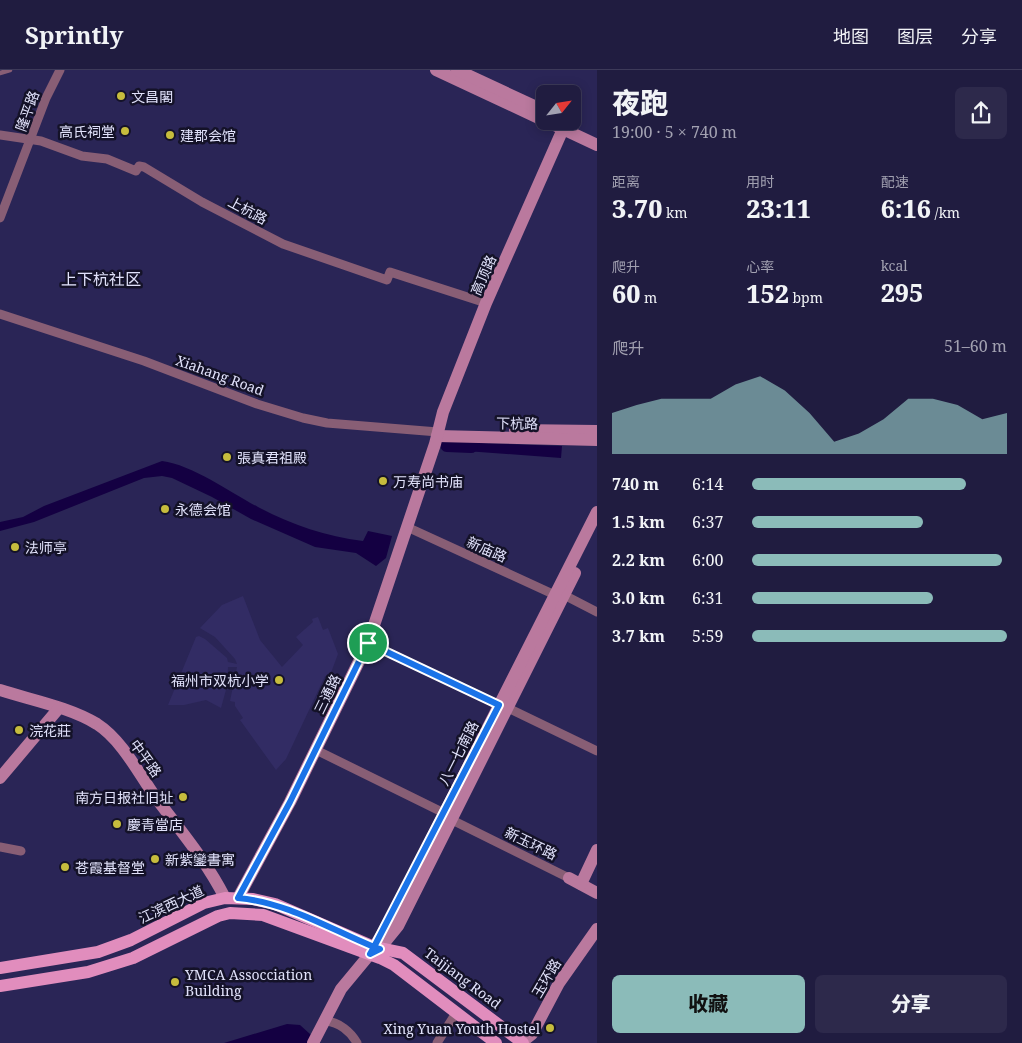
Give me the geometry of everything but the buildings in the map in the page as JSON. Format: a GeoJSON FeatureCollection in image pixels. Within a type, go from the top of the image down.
{"type":"FeatureCollection","features":[{"type":"Feature","properties":{"kind":"main road","name":"江滨西大道"},"geometry":{"type":"LineString","coordinates":[[0,968],[98,952],[131,940],[197,906],[225,898],[238,898],[275,904],[375,950]]}},
{"type":"Feature","properties":{"kind":"main road"},"geometry":{"type":"LineString","coordinates":[[0,986],[88,972],[116,964],[151,951],[218,916],[230,913],[269,917],[375,950],[496,1043]]}},
{"type":"Feature","properties":{"kind":"main road","name":"Taijiang Road"},"geometry":{"type":"LineString","coordinates":[[375,950],[404,952],[522,1042]]}},
{"type":"Feature","properties":{"kind":"street","name":"隆平路"},"geometry":{"type":"LineString","coordinates":[[0,218],[32,139],[49,90],[60,70]]}},
{"type":"Feature","properties":{"kind":"street"},"geometry":{"type":"LineString","coordinates":[[436,70],[536,117]]}},
{"type":"Feature","properties":{"kind":"street"},"geometry":{"type":"LineString","coordinates":[[457,70],[536,107]]}},
{"type":"Feature","properties":{"kind":"street","name":"高顶路"},"geometry":{"type":"LineString","coordinates":[[438,432],[486,304],[563,130]]}},
{"type":"Feature","properties":{"kind":"street"},"geometry":{"type":"LineString","coordinates":[[573,130],[597,145]]}},
{"type":"Feature","properties":{"kind":"street"},"geometry":{"type":"LineString","coordinates":[[580,130],[597,136]]}},
{"type":"Feature","properties":{"kind":"street","name":"上杭路"},"geometry":{"type":"LineString","coordinates":[[0,135],[32,139],[82,156],[108,159],[136,171],[139,166],[144,167],[218,210],[283,244],[387,280],[390,272],[486,304]]}},
{"type":"Feature","properties":{"kind":"street","name":"Xiahang Road"},"geometry":{"type":"LineString","coordinates":[[0,314],[144,361],[257,404],[303,418],[328,423],[438,432]]}},
{"type":"Feature","properties":{"kind":"street","name":"下杭路"},"geometry":{"type":"LineString","coordinates":[[438,432],[597,431]]}},
{"type":"Feature","properties":{"kind":"street","name":"下杭路"},"geometry":{"type":"LineString","coordinates":[[438,432],[597,440]]}},
{"type":"Feature","properties":{"kind":"street","name":"三通路"},"geometry":{"type":"LineString","coordinates":[[238,898],[316,750],[368,643],[438,432]]}},
{"type":"Feature","properties":{"kind":"street","name":"八一七南路"},"geometry":{"type":"LineString","coordinates":[[560,595],[597,512]]}},
{"type":"Feature","properties":{"kind":"street","name":"新庙路"},"geometry":{"type":"LineString","coordinates":[[407,528],[597,612]]}},
{"type":"Feature","properties":{"kind":"street","name":"八一七南路"},"geometry":{"type":"LineString","coordinates":[[313,1043],[342,989],[398,926],[448,817],[503,706],[560,595],[597,529]]}},
{"type":"Feature","properties":{"kind":"street"},"geometry":{"type":"LineString","coordinates":[[368,643],[597,751]]}},
{"type":"Feature","properties":{"kind":"street","name":"中平路"},"geometry":{"type":"LineString","coordinates":[[0,690],[59,708],[96,724],[114,740],[213,876],[225,898]]}},
{"type":"Feature","properties":{"kind":"street"},"geometry":{"type":"LineString","coordinates":[[0,778],[59,708]]}},
{"type":"Feature","properties":{"kind":"street","name":"新玉环路"},"geometry":{"type":"LineString","coordinates":[[316,750],[597,893]]}},
{"type":"Feature","properties":{"kind":"street"},"geometry":{"type":"LineString","coordinates":[[0,847],[21,851]]}},
{"type":"Feature","properties":{"kind":"street"},"geometry":{"type":"LineString","coordinates":[[581,884],[597,850]]}},
{"type":"Feature","properties":{"kind":"street","name":"玉环路"},"geometry":{"type":"LineString","coordinates":[[522,1042],[532,1034],[558,982],[597,929]]}},
{"type":"Feature","properties":{"kind":"street"},"geometry":{"type":"LineString","coordinates":[[437,1043],[456,1013]]}},
{"type":"Feature","properties":{"kind":"street"},"geometry":{"type":"LineString","coordinates":[[326,1021],[334,1022],[353,1036],[357,1043]]}},
{"type":"Feature","properties":{"kind":"lane"},"geometry":{"type":"LineString","coordinates":[[0,73],[10,70]]}},
{"type":"Feature","properties":{"kind":"shaded area"},"geometry":{"type":"Polygon","coordinates":[[[453,442],[562,446],[561,458],[452,450],[453,442]]]}},
{"type":"Feature","properties":{"kind":"shaded area"},"geometry":{"type":"Polygon","coordinates":[[[162,461],[186,468],[212,480],[247,501],[309,529],[363,541],[368,531],[392,536],[386,558],[376,566],[356,553],[315,547],[251,519],[212,497],[172,478],[162,476],[144,478],[34,522],[0,531],[0,522],[23,517],[44,506],[162,461]]]}},
{"type":"Feature","properties":{"kind":"shaded area","name":"福州市双杭小学"},"geometry":{"type":"Polygon","coordinates":[[[243,596],[260,640],[282,667],[303,645],[296,637],[313,622],[312,619],[318,617],[323,630],[328,628],[338,654],[329,678],[325,676],[286,759],[276,770],[240,720],[243,718],[235,706],[235,702],[230,701],[237,667],[228,667],[227,686],[221,708],[206,700],[184,705],[168,705],[196,637],[199,636],[205,639],[227,658],[228,662],[237,664],[235,659],[215,637],[200,628],[222,605],[243,596]]]}},
{"type":"Feature","properties":{"kind":"shaded area"},"geometry":{"type":"Polygon","coordinates":[[[287,1024],[300,1025],[320,1043],[224,1043],[287,1024]]]}},
{"type":"Feature","properties":{"kind":"waterway"},"geometry":{"type":"LineString","coordinates":[[447,445],[471,446]]}},
{"type":"Feature","properties":{"kind":"place","name":"文昌閣"},"geometry":{"type":"Point","coordinates":[121,96]}},
{"type":"Feature","properties":{"kind":"place","name":"高氏祠堂"},"geometry":{"type":"Point","coordinates":[125,131]}},
{"type":"Feature","properties":{"kind":"place","name":"建郡会馆"},"geometry":{"type":"Point","coordinates":[170,135]}},
{"type":"Feature","properties":{"kind":"place","name":"張真君祖殿"},"geometry":{"type":"Point","coordinates":[227,457]}},
{"type":"Feature","properties":{"kind":"place","name":"万寿尚书庙"},"geometry":{"type":"Point","coordinates":[383,481]}},
{"type":"Feature","properties":{"kind":"place","name":"永德会馆"},"geometry":{"type":"Point","coordinates":[165,509]}},
{"type":"Feature","properties":{"kind":"place","name":"法师亭"},"geometry":{"type":"Point","coordinates":[15,547]}},
{"type":"Feature","properties":{"kind":"place","name":"福州市双杭小学"},"geometry":{"type":"Point","coordinates":[279,680]}},
{"type":"Feature","properties":{"kind":"place","name":"浣花莊"},"geometry":{"type":"Point","coordinates":[19,730]}},
{"type":"Feature","properties":{"kind":"place","name":"南方日报社旧址"},"geometry":{"type":"Point","coordinates":[183,797]}},
{"type":"Feature","properties":{"kind":"place","name":"慶青當店"},"geometry":{"type":"Point","coordinates":[117,824]}},
{"type":"Feature","properties":{"kind":"place","name":"新紫鑾書寓"},"geometry":{"type":"Point","coordinates":[155,859]}},
{"type":"Feature","properties":{"kind":"place","name":"苍霞基督堂"},"geometry":{"type":"Point","coordinates":[65,867]}},
{"type":"Feature","properties":{"kind":"place","name":"YMCA Assocciation Building"},"geometry":{"type":"Point","coordinates":[175,982]}},
{"type":"Feature","properties":{"kind":"place","name":"Xing Yuan Youth Hostel"},"geometry":{"type":"Point","coordinates":[550,1028]}},
{"type":"Feature","properties":{"kind":"district","name":"上下杭社区"},"geometry":{"type":"Point","coordinates":[101,279]}},
{"type":"Feature","properties":{"kind":"route"},"geometry":{"type":"LineString","coordinates":[[368,643],[290,802],[238,898],[254,899],[275,904],[374,947],[370,954],[380,949],[374,947],[389,922],[499,705],[368,643]]}}]}
